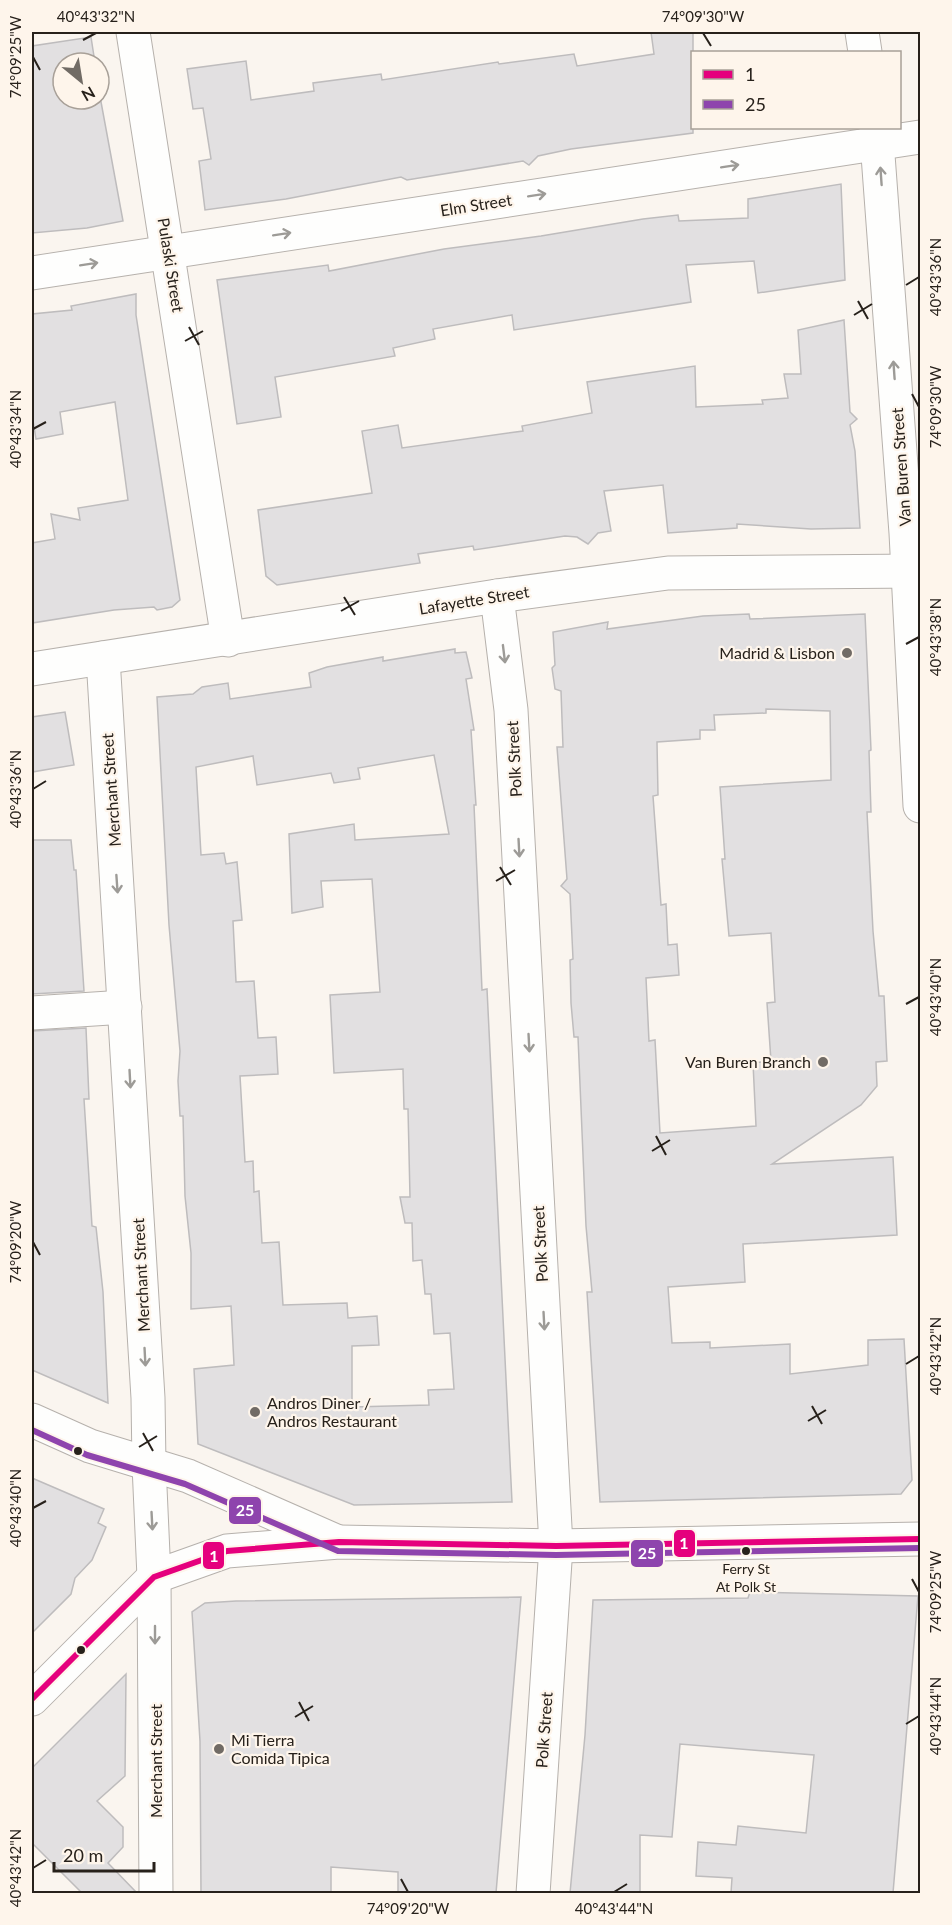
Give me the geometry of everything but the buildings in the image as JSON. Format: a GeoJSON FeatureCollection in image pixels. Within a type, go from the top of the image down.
{"type":"FeatureCollection","features":[{"type":"Feature","properties":{"kind":"street","name":"Pulaski Street"},"geometry":{"type":"LineString","coordinates":[[133,32],[228,640]]}},
{"type":"Feature","properties":{"kind":"street"},"geometry":{"type":"LineString","coordinates":[[862,32],[865,51]]}},
{"type":"Feature","properties":{"kind":"street","name":"Elm Street"},"geometry":{"type":"LineString","coordinates":[[32,273],[877,135],[921,136]]}},
{"type":"Feature","properties":{"kind":"street","name":"Van Buren Street"},"geometry":{"type":"LineString","coordinates":[[877,135],[914,571],[921,806]]}},
{"type":"Feature","properties":{"kind":"street","name":"Lafayette Street"},"geometry":{"type":"LineString","coordinates":[[32,669],[497,596],[668,573],[914,571]]}},
{"type":"Feature","properties":{"kind":"street","name":"Polk Street"},"geometry":{"type":"LineString","coordinates":[[497,596],[511,710],[556,1546],[533,1893]]}},
{"type":"Feature","properties":{"kind":"street","name":"Merchant Street"},"geometry":{"type":"LineString","coordinates":[[103,658],[147,1386],[154,1577],[156,1893]]}},
{"type":"Feature","properties":{"kind":"street"},"geometry":{"type":"LineString","coordinates":[[32,1013],[125,1007]]}},
{"type":"Feature","properties":{"kind":"street"},"geometry":{"type":"LineString","coordinates":[[32,1420],[90,1446],[149,1466],[189,1476],[339,1542]]}},
{"type":"Feature","properties":{"kind":"street"},"geometry":{"type":"LineString","coordinates":[[32,1700],[154,1577],[228,1551],[339,1542],[556,1546],[921,1539]]}},
{"type":"Feature","properties":{"kind":"transit line","name":"25"},"geometry":{"type":"LineString","coordinates":[[32,1430],[87,1455],[185,1484],[338,1551],[556,1555],[920,1548]]}},
{"type":"Feature","properties":{"kind":"transit line","name":"1"},"geometry":{"type":"LineString","coordinates":[[32,1699],[154,1577],[227,1551],[339,1542],[556,1546],[920,1539]]}},
{"type":"Feature","properties":{"kind":"place","name":"Madrid & Lisbon"},"geometry":{"type":"Point","coordinates":[847,653]}},
{"type":"Feature","properties":{"kind":"place","name":"Van Buren Branch"},"geometry":{"type":"Point","coordinates":[823,1062]}},
{"type":"Feature","properties":{"kind":"place","name":"Andros Diner / Andros Restaurant"},"geometry":{"type":"Point","coordinates":[255,1412]}},
{"type":"Feature","properties":{"kind":"place","name":"Ferry St At Polk St"},"geometry":{"type":"Point","coordinates":[746,1551]}},
{"type":"Feature","properties":{"kind":"place","name":"Mi Tierra Comida Tipica"},"geometry":{"type":"Point","coordinates":[219,1749]}}]}
